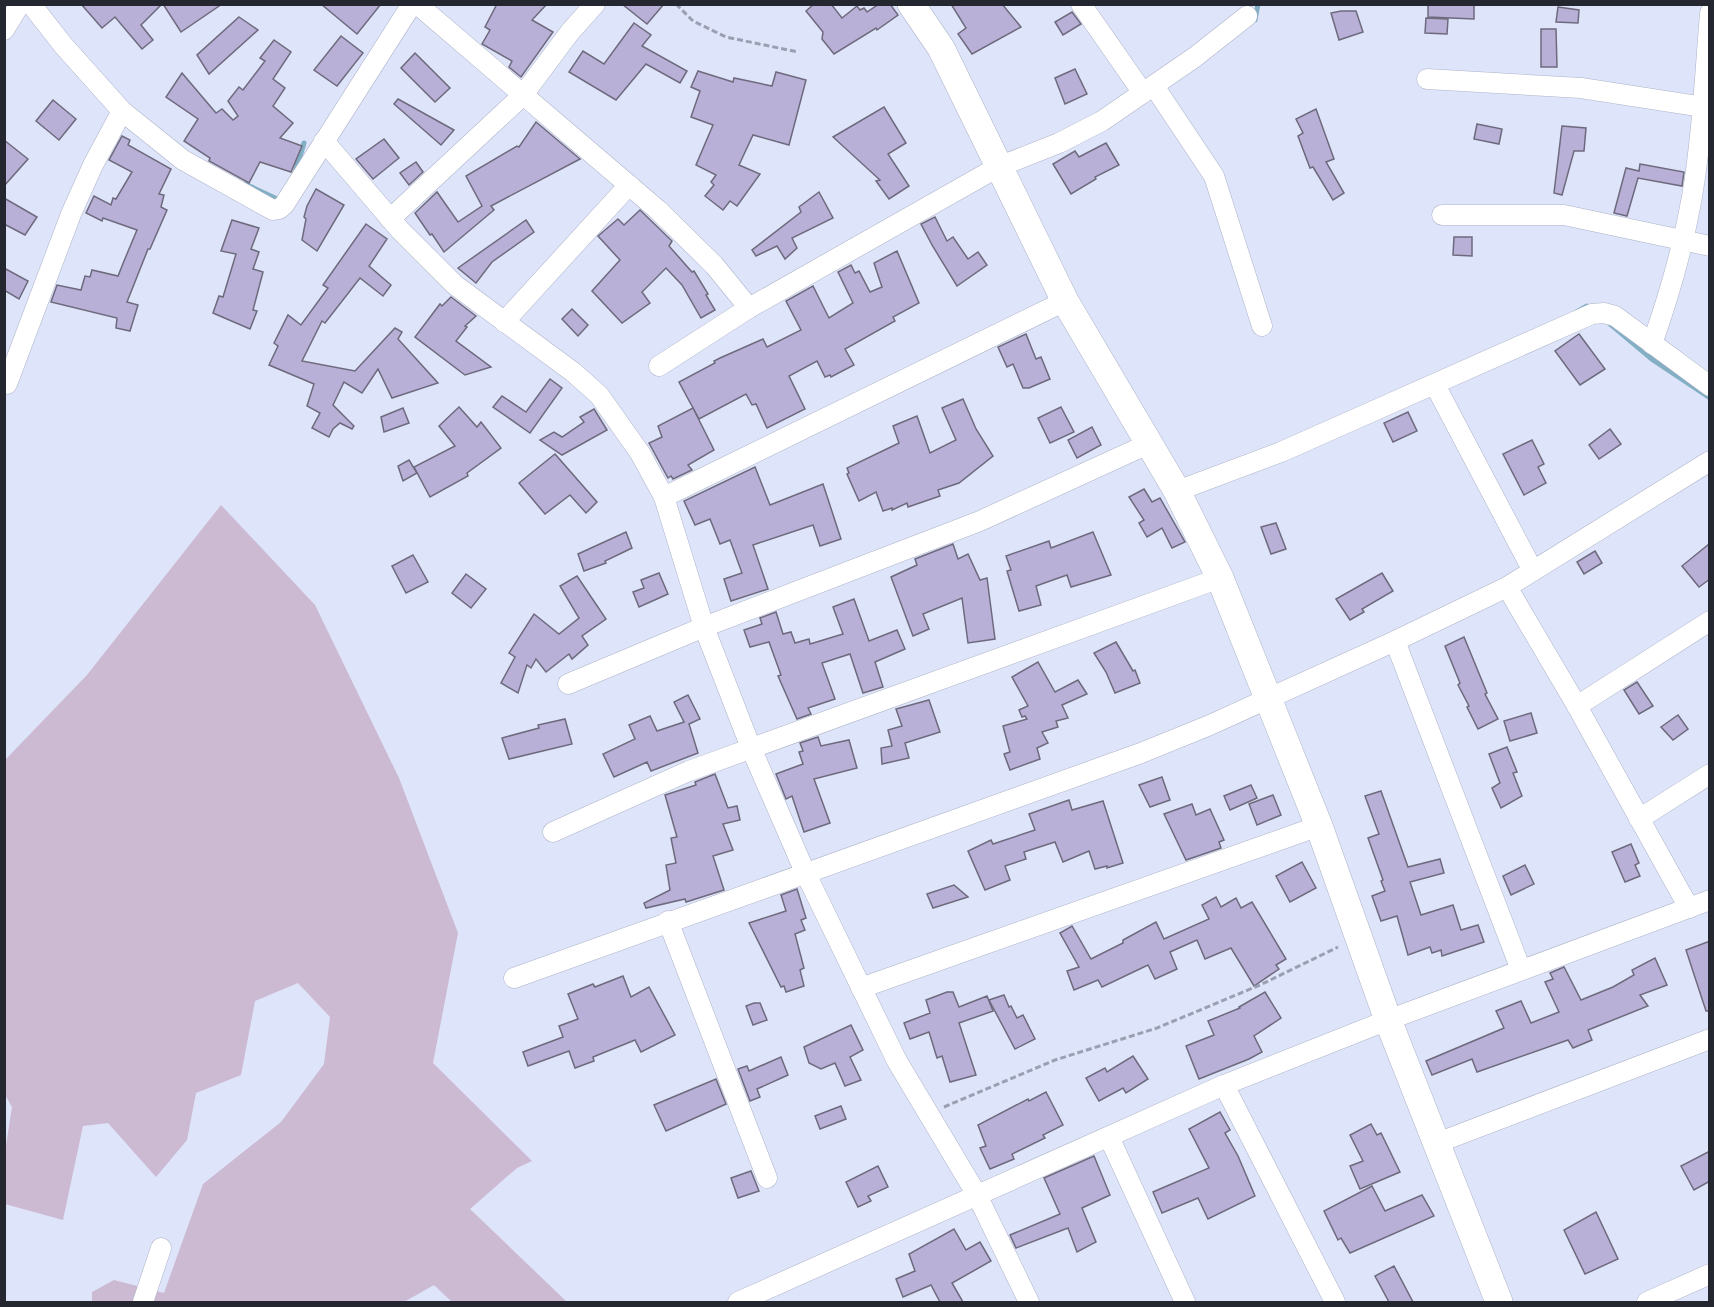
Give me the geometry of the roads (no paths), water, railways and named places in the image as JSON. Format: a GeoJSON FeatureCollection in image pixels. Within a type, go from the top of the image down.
{"type":"FeatureCollection","features":[{"type":"Feature","properties":{"kind":"main road"},"geometry":{"type":"LineString","coordinates":[[911,4],[945,57],[1065,301],[1177,490],[1220,578],[1320,826],[1388,1020],[1499,1302]]}},
{"type":"Feature","properties":{"kind":"street"},"geometry":{"type":"LineString","coordinates":[[4,30],[20,4]]}},
{"type":"Feature","properties":{"kind":"street"},"geometry":{"type":"LineString","coordinates":[[31,4],[63,45],[122,111],[183,160],[273,210],[284,206],[412,4]]}},
{"type":"Feature","properties":{"kind":"street"},"geometry":{"type":"LineString","coordinates":[[417,4],[658,210],[714,265],[749,308]]}},
{"type":"Feature","properties":{"kind":"street"},"geometry":{"type":"LineString","coordinates":[[390,219],[523,95],[570,32],[595,4]]}},
{"type":"Feature","properties":{"kind":"street"},"geometry":{"type":"LineString","coordinates":[[1081,4],[1214,177],[1262,326]]}},
{"type":"Feature","properties":{"kind":"street"},"geometry":{"type":"LineString","coordinates":[[1652,344],[1669,297],[1692,196],[1706,106],[1710,13]]}},
{"type":"Feature","properties":{"kind":"street"},"geometry":{"type":"LineString","coordinates":[[659,366],[749,308],[998,167],[1080,133],[1149,90],[1247,16]]}},
{"type":"Feature","properties":{"kind":"street"},"geometry":{"type":"LineString","coordinates":[[1427,79],[1581,88],[1706,106]]}},
{"type":"Feature","properties":{"kind":"street"},"geometry":{"type":"LineString","coordinates":[[7,384],[71,214],[93,165],[122,111]]}},
{"type":"Feature","properties":{"kind":"street"},"geometry":{"type":"LineString","coordinates":[[324,141],[390,219],[455,285],[573,372],[599,395],[640,453],[664,497],[704,627],[751,748],[806,872],[897,1061],[977,1195],[1029,1302]]}},
{"type":"Feature","properties":{"kind":"street"},"geometry":{"type":"LineString","coordinates":[[504,322],[629,185]]}},
{"type":"Feature","properties":{"kind":"street"},"geometry":{"type":"LineString","coordinates":[[1442,215],[1564,215],[1710,246]]}},
{"type":"Feature","properties":{"kind":"street"},"geometry":{"type":"LineString","coordinates":[[664,497],[1065,301]]}},
{"type":"Feature","properties":{"kind":"street"},"geometry":{"type":"LineString","coordinates":[[1177,490],[1281,452],[1592,314],[1604,312],[1615,316],[1710,386]]}},
{"type":"Feature","properties":{"kind":"street"},"geometry":{"type":"LineString","coordinates":[[1435,385],[1533,571]]}},
{"type":"Feature","properties":{"kind":"street"},"geometry":{"type":"LineString","coordinates":[[567,684],[704,627],[980,521],[1148,444]]}},
{"type":"Feature","properties":{"kind":"street"},"geometry":{"type":"LineString","coordinates":[[514,978],[1141,753],[1210,725],[1507,587],[1710,461]]}},
{"type":"Feature","properties":{"kind":"street"},"geometry":{"type":"LineString","coordinates":[[553,832],[689,771],[1220,578]]}},
{"type":"Feature","properties":{"kind":"street"},"geometry":{"type":"LineString","coordinates":[[1507,587],[1577,706],[1689,908]]}},
{"type":"Feature","properties":{"kind":"street"},"geometry":{"type":"LineString","coordinates":[[1577,706],[1710,621]]}},
{"type":"Feature","properties":{"kind":"street"},"geometry":{"type":"LineString","coordinates":[[1395,641],[1521,970]]}},
{"type":"Feature","properties":{"kind":"street"},"geometry":{"type":"LineString","coordinates":[[1639,819],[1710,774]]}},
{"type":"Feature","properties":{"kind":"street"},"geometry":{"type":"LineString","coordinates":[[861,988],[1320,826]]}},
{"type":"Feature","properties":{"kind":"street"},"geometry":{"type":"LineString","coordinates":[[738,1302],[1224,1085],[1388,1020],[1710,900]]}},
{"type":"Feature","properties":{"kind":"street"},"geometry":{"type":"LineString","coordinates":[[668,921],[767,1178]]}},
{"type":"Feature","properties":{"kind":"street"},"geometry":{"type":"LineString","coordinates":[[1437,1143],[1710,1039]]}},
{"type":"Feature","properties":{"kind":"street"},"geometry":{"type":"LineString","coordinates":[[1224,1085],[1335,1302]]}},
{"type":"Feature","properties":{"kind":"street"},"geometry":{"type":"LineString","coordinates":[[1109,1137],[1185,1302]]}},
{"type":"Feature","properties":{"kind":"street"},"geometry":{"type":"LineString","coordinates":[[143,1302],[161,1248]]}},
{"type":"Feature","properties":{"kind":"street"},"geometry":{"type":"LineString","coordinates":[[1647,1302],[1710,1274]]}},
{"type":"Feature","properties":{"kind":"waterway"},"geometry":{"type":"LineString","coordinates":[[1255,20],[1258,4]]}},
{"type":"Feature","properties":{"kind":"waterway"},"geometry":{"type":"LineString","coordinates":[[295,173],[304,143]]}},
{"type":"Feature","properties":{"kind":"waterway"},"geometry":{"type":"LineString","coordinates":[[245,184],[275,198]]}},
{"type":"Feature","properties":{"kind":"waterway"},"geometry":{"type":"LineString","coordinates":[[1573,314],[1587,306],[1593,310]]}},
{"type":"Feature","properties":{"kind":"waterway"},"geometry":{"type":"LineString","coordinates":[[1609,323],[1653,360],[1710,398]]}}]}
